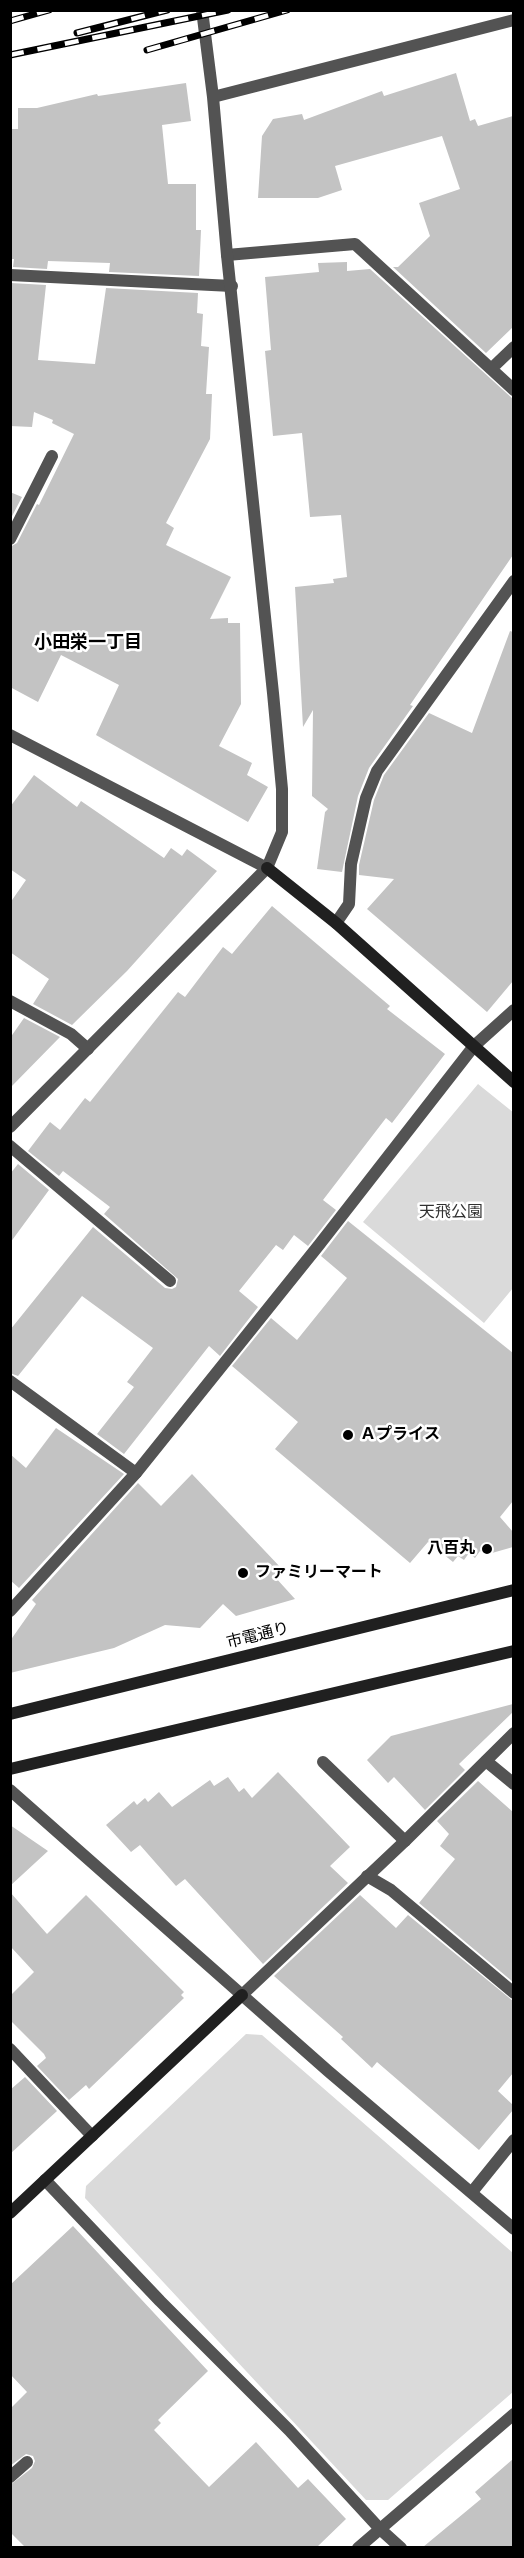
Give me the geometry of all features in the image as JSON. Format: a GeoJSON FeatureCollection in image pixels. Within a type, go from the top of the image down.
{"type":"FeatureCollection","features":[{"type":"Feature","properties":{"kind":"street"},"geometry":{"type":"LineString","coordinates":[[10,1127],[267,867],[282,832],[282,789],[213,97],[202,10]]}},
{"type":"Feature","properties":{"kind":"street"},"geometry":{"type":"LineString","coordinates":[[213,97],[513,20]]}},
{"type":"Feature","properties":{"kind":"street"},"geometry":{"type":"LineString","coordinates":[[227,255],[355,244],[513,390]]}},
{"type":"Feature","properties":{"kind":"street"},"geometry":{"type":"LineString","coordinates":[[10,275],[232,286]]}},
{"type":"Feature","properties":{"kind":"street"},"geometry":{"type":"LineString","coordinates":[[491,369],[513,346]]}},
{"type":"Feature","properties":{"kind":"street"},"geometry":{"type":"LineString","coordinates":[[10,539],[52,456]]}},
{"type":"Feature","properties":{"kind":"street"},"geometry":{"type":"LineString","coordinates":[[336,923],[349,904],[351,864],[366,798],[377,771],[513,581]]}},
{"type":"Feature","properties":{"kind":"street"},"geometry":{"type":"LineString","coordinates":[[10,735],[267,867],[336,923],[513,1082]]}},
{"type":"Feature","properties":{"kind":"street"},"geometry":{"type":"LineString","coordinates":[[10,1001],[71,1034],[88,1049]]}},
{"type":"Feature","properties":{"kind":"street"},"geometry":{"type":"LineString","coordinates":[[10,1611],[135,1473],[319,1245],[474,1046],[513,1010]]}},
{"type":"Feature","properties":{"kind":"street"},"geometry":{"type":"LineString","coordinates":[[10,1146],[170,1281]]}},
{"type":"Feature","properties":{"kind":"street"},"geometry":{"type":"LineString","coordinates":[[10,1381],[135,1473]]}},
{"type":"Feature","properties":{"kind":"street","name":"市電通り"},"geometry":{"type":"LineString","coordinates":[[10,1714],[513,1590]]}},
{"type":"Feature","properties":{"kind":"street"},"geometry":{"type":"LineString","coordinates":[[10,1769],[513,1651]]}},
{"type":"Feature","properties":{"kind":"street"},"geometry":{"type":"LineString","coordinates":[[10,2213],[405,1841],[513,1733]]}},
{"type":"Feature","properties":{"kind":"street"},"geometry":{"type":"LineString","coordinates":[[486,1761],[513,1784]]}},
{"type":"Feature","properties":{"kind":"street"},"geometry":{"type":"LineString","coordinates":[[323,1762],[405,1841]]}},
{"type":"Feature","properties":{"kind":"street"},"geometry":{"type":"LineString","coordinates":[[10,1790],[242,1995],[513,2229]]}},
{"type":"Feature","properties":{"kind":"street"},"geometry":{"type":"LineString","coordinates":[[367,1876],[391,1890],[513,1993]]}},
{"type":"Feature","properties":{"kind":"street"},"geometry":{"type":"LineString","coordinates":[[10,2049],[92,2136]]}},
{"type":"Feature","properties":{"kind":"street"},"geometry":{"type":"LineString","coordinates":[[471,2192],[513,2140]]}},
{"type":"Feature","properties":{"kind":"street"},"geometry":{"type":"LineString","coordinates":[[45,2180],[160,2301],[289,2430],[380,2529],[401,2547]]}},
{"type":"Feature","properties":{"kind":"street"},"geometry":{"type":"LineString","coordinates":[[358,2547],[513,2414]]}},
{"type":"Feature","properties":{"kind":"street"},"geometry":{"type":"LineString","coordinates":[[10,2477],[27,2462]]}},
{"type":"Feature","properties":{"kind":"green space","name":"天飛公園"},"geometry":{"type":"Polygon","coordinates":[[[478,1084],[514,1113],[513,1288],[484,1323],[363,1222],[478,1084]]]}},
{"type":"Feature","properties":{"kind":"green space"},"geometry":{"type":"Polygon","coordinates":[[[246,2034],[262,2035],[513,2253],[513,2392],[388,2500],[366,2500],[85,2198],[86,2186],[246,2034]]]}},
{"type":"Feature","properties":{"kind":"building"},"geometry":{"type":"Polygon","coordinates":[[[456,73],[470,121],[475,119],[478,126],[513,116],[513,327],[486,353],[393,267],[398,267],[430,236],[419,203],[460,189],[442,136],[335,166],[342,190],[318,198],[258,198],[262,136],[273,119],[302,114],[304,120],[382,91],[384,96],[456,73]]]}},
{"type":"Feature","properties":{"kind":"building"},"geometry":{"type":"Polygon","coordinates":[[[186,83],[191,121],[162,125],[168,184],[196,184],[196,230],[201,230],[199,276],[109,272],[110,263],[48,261],[47,269],[13,267],[14,259],[10,259],[10,129],[18,129],[18,108],[37,108],[97,94],[98,96],[186,83]]]}},
{"type":"Feature","properties":{"kind":"building"},"geometry":{"type":"Polygon","coordinates":[[[347,262],[347,271],[370,269],[513,399],[513,555],[369,768],[358,796],[342,872],[317,869],[325,812],[328,809],[312,796],[313,710],[303,727],[295,587],[334,583],[333,579],[347,577],[341,515],[310,517],[302,433],[273,436],[265,351],[271,350],[265,277],[319,272],[318,263],[347,262]]]}},
{"type":"Feature","properties":{"kind":"building"},"geometry":{"type":"Polygon","coordinates":[[[11,283],[46,285],[38,360],[95,364],[106,288],[198,293],[197,313],[203,314],[201,346],[209,347],[206,394],[212,394],[210,439],[166,523],[174,528],[166,545],[231,577],[210,619],[228,618],[228,623],[240,623],[241,704],[219,746],[252,763],[247,775],[268,787],[248,822],[96,735],[119,685],[61,655],[38,702],[10,687],[10,547],[17,543],[37,504],[39,505],[74,434],[52,423],[53,420],[34,412],[32,427],[10,426],[11,283]]]}},
{"type":"Feature","properties":{"kind":"building"},"geometry":{"type":"Polygon","coordinates":[[[10,492],[22,497],[10,520],[10,492]]]}},
{"type":"Feature","properties":{"kind":"building"},"geometry":{"type":"Polygon","coordinates":[[[510,631],[513,632],[513,981],[487,1012],[367,909],[394,879],[359,875],[359,865],[374,800],[384,775],[429,713],[472,733],[510,631]]]}},
{"type":"Feature","properties":{"kind":"building"},"geometry":{"type":"Polygon","coordinates":[[[34,775],[77,807],[81,801],[164,858],[171,848],[182,856],[187,849],[217,871],[127,971],[72,1025],[33,1004],[49,979],[10,952],[10,903],[26,880],[10,869],[10,807],[34,775]]]}},
{"type":"Feature","properties":{"kind":"building"},"geometry":{"type":"Polygon","coordinates":[[[272,906],[390,1006],[387,1009],[445,1054],[392,1123],[386,1118],[323,1200],[336,1210],[308,1246],[294,1235],[283,1250],[276,1245],[239,1291],[258,1307],[220,1356],[209,1346],[124,1454],[97,1434],[134,1387],[127,1382],[153,1348],[82,1296],[18,1376],[10,1373],[10,1330],[93,1227],[165,1288],[176,1287],[178,1279],[104,1214],[110,1207],[63,1171],[59,1176],[28,1151],[50,1122],[60,1130],[85,1098],[90,1102],[178,992],[185,997],[223,947],[232,954],[272,906]]]}},
{"type":"Feature","properties":{"kind":"building"},"geometry":{"type":"Polygon","coordinates":[[[24,1018],[60,1037],[10,1088],[10,1038],[24,1018]]]}},
{"type":"Feature","properties":{"kind":"building"},"geometry":{"type":"Polygon","coordinates":[[[18,1164],[49,1190],[10,1243],[10,1174],[18,1164]]]}},
{"type":"Feature","properties":{"kind":"building"},"geometry":{"type":"Polygon","coordinates":[[[348,1221],[513,1353],[513,1501],[500,1517],[513,1532],[513,1547],[485,1555],[480,1551],[475,1558],[469,1553],[464,1560],[458,1556],[453,1562],[428,1542],[410,1563],[275,1449],[298,1422],[232,1366],[271,1318],[297,1340],[347,1278],[321,1256],[348,1221]]]}},
{"type":"Feature","properties":{"kind":"building"},"geometry":{"type":"Polygon","coordinates":[[[56,1428],[124,1474],[19,1588],[10,1580],[10,1454],[26,1468],[56,1428]]]}},
{"type":"Feature","properties":{"kind":"building"},"geometry":{"type":"Polygon","coordinates":[[[192,1474],[282,1569],[275,1577],[295,1599],[236,1616],[223,1604],[200,1628],[165,1625],[114,1648],[10,1673],[10,1641],[36,1604],[32,1600],[138,1483],[161,1506],[192,1474]]]}},
{"type":"Feature","properties":{"kind":"building"},"geometry":{"type":"Polygon","coordinates":[[[513,1704],[513,1712],[459,1764],[465,1770],[425,1810],[394,1777],[388,1783],[367,1760],[391,1736],[513,1704]]]}},
{"type":"Feature","properties":{"kind":"building"},"geometry":{"type":"Polygon","coordinates":[[[278,1772],[350,1847],[330,1866],[348,1883],[263,1964],[185,1879],[176,1886],[140,1845],[131,1852],[106,1825],[134,1801],[137,1805],[145,1798],[148,1802],[159,1792],[172,1807],[210,1780],[214,1786],[228,1777],[239,1792],[244,1788],[252,1798],[278,1772]]]}},
{"type":"Feature","properties":{"kind":"building"},"geometry":{"type":"Polygon","coordinates":[[[478,1781],[513,1812],[513,1982],[419,1903],[455,1859],[440,1846],[449,1834],[437,1821],[478,1781]]]}},
{"type":"Feature","properties":{"kind":"building"},"geometry":{"type":"Polygon","coordinates":[[[10,1825],[48,1851],[10,1886],[10,1825]]]}},
{"type":"Feature","properties":{"kind":"building"},"geometry":{"type":"Polygon","coordinates":[[[10,1892],[47,1934],[86,1895],[184,1992],[181,1995],[184,1998],[89,2089],[86,2085],[69,2100],[37,2066],[46,2058],[44,2054],[10,2020],[10,1996],[34,1972],[10,1946],[10,1892]]]}},
{"type":"Feature","properties":{"kind":"building"},"geometry":{"type":"Polygon","coordinates":[[[360,1895],[396,1928],[408,1915],[513,2001],[513,2073],[498,2091],[513,2105],[513,2110],[479,2150],[377,2062],[372,2068],[341,2039],[343,2037],[274,1976],[360,1895]]]}},
{"type":"Feature","properties":{"kind":"building"},"geometry":{"type":"Polygon","coordinates":[[[25,2077],[57,2111],[10,2154],[10,2090],[25,2077]]]}},
{"type":"Feature","properties":{"kind":"building"},"geometry":{"type":"Polygon","coordinates":[[[73,2226],[208,2371],[158,2420],[161,2423],[154,2430],[209,2487],[256,2442],[298,2488],[308,2479],[346,2519],[317,2547],[25,2547],[10,2532],[10,2485],[32,2468],[35,2461],[33,2456],[26,2454],[10,2466],[10,2409],[27,2392],[10,2374],[10,2285],[73,2226]]]}},
{"type":"Feature","properties":{"kind":"building"},"geometry":{"type":"Polygon","coordinates":[[[513,2459],[513,2547],[423,2547],[481,2499],[475,2492],[513,2459]]]}},
{"type":"Feature","properties":{"kind":"railway"},"geometry":{"type":"LineString","coordinates":[[10,21],[49,10]]}},
{"type":"Feature","properties":{"kind":"railway"},"geometry":{"type":"LineString","coordinates":[[77,33],[167,10]]}},
{"type":"Feature","properties":{"kind":"railway"},"geometry":{"type":"LineString","coordinates":[[10,55],[228,10]]}},
{"type":"Feature","properties":{"kind":"railway"},"geometry":{"type":"LineString","coordinates":[[147,50],[287,10]]}},
{"type":"Feature","properties":{"kind":"place","name":"Ａプライス"},"geometry":{"type":"Point","coordinates":[348,1435]}},
{"type":"Feature","properties":{"kind":"place","name":"八百丸"},"geometry":{"type":"Point","coordinates":[487,1549]}},
{"type":"Feature","properties":{"kind":"place","name":"ファミリーマート"},"geometry":{"type":"Point","coordinates":[243,1573]}},
{"type":"Feature","properties":{"kind":"district","name":"小田栄一丁目"},"geometry":{"type":"Point","coordinates":[88,643]}}]}
